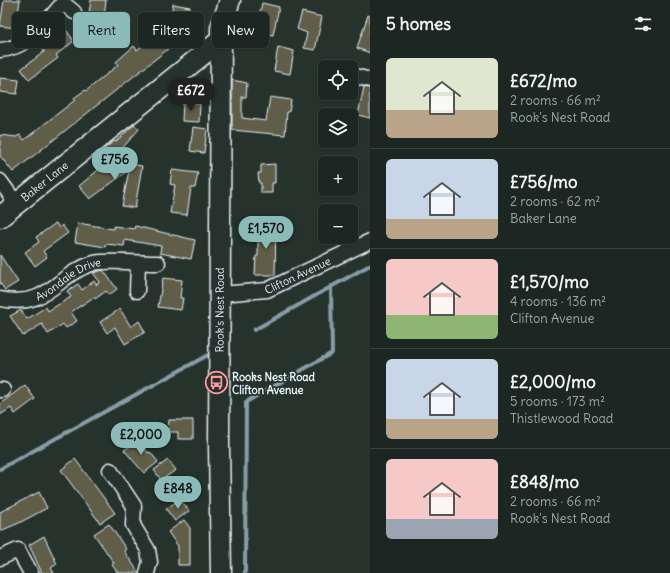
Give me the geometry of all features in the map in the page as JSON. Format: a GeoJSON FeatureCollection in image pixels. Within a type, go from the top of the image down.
{"type":"FeatureCollection","features":[{"type":"Feature","properties":{"kind":"street","name":"Rook's Nest Road"},"geometry":{"type":"LineString","coordinates":[[225,12],[230,0]]}},
{"type":"Feature","properties":{"kind":"street"},"geometry":{"type":"LineString","coordinates":[[0,50],[22,44],[37,33],[63,3],[74,12]]}},
{"type":"Feature","properties":{"kind":"street","name":"Baker Lane"},"geometry":{"type":"LineString","coordinates":[[0,217],[212,47]]}},
{"type":"Feature","properties":{"kind":"street","name":"Rook's Nest Road"},"geometry":{"type":"LineString","coordinates":[[221,48],[221,294],[219,445],[221,573]]}},
{"type":"Feature","properties":{"kind":"street"},"geometry":{"type":"LineString","coordinates":[[358,77],[370,80]]}},
{"type":"Feature","properties":{"kind":"street"},"geometry":{"type":"LineString","coordinates":[[0,181],[16,203]]}},
{"type":"Feature","properties":{"kind":"street","name":"Clifton Avenue"},"geometry":{"type":"LineString","coordinates":[[221,294],[267,290],[370,241]]}},
{"type":"Feature","properties":{"kind":"street","name":"Avondale Drive"},"geometry":{"type":"LineString","coordinates":[[0,299],[14,301],[32,300],[54,288],[76,271],[95,263],[158,263]]}},
{"type":"Feature","properties":{"kind":"street"},"geometry":{"type":"LineString","coordinates":[[137,291],[138,263]]}},
{"type":"Feature","properties":{"kind":"street"},"geometry":{"type":"LineString","coordinates":[[110,470],[134,506],[133,525],[148,550],[150,562],[147,573]]}},
{"type":"Feature","properties":{"kind":"street"},"geometry":{"type":"LineString","coordinates":[[0,558],[18,550],[31,573]]}},
{"type":"Feature","properties":{"kind":"building"},"geometry":{"type":"Polygon","coordinates":[[[4,0],[20,0],[18,12],[12,12],[12,28],[0,26],[4,0]]]}},
{"type":"Feature","properties":{"kind":"building"},"geometry":{"type":"Polygon","coordinates":[[[91,0],[106,0],[104,12],[89,12],[91,0]]]}},
{"type":"Feature","properties":{"kind":"building"},"geometry":{"type":"Polygon","coordinates":[[[262,3],[279,7],[273,35],[269,34],[269,12],[260,12],[262,3]]]}},
{"type":"Feature","properties":{"kind":"building"},"geometry":{"type":"Polygon","coordinates":[[[173,4],[190,7],[189,12],[171,12],[173,4]]]}},
{"type":"Feature","properties":{"kind":"building"},"geometry":{"type":"Polygon","coordinates":[[[302,12],[322,17],[315,50],[304,48],[307,33],[297,29],[302,12]]]}},
{"type":"Feature","properties":{"kind":"building"},"geometry":{"type":"Polygon","coordinates":[[[368,15],[370,16],[370,53],[357,48],[368,15]]]}},
{"type":"Feature","properties":{"kind":"building"},"geometry":{"type":"Polygon","coordinates":[[[66,30],[73,40],[73,42],[65,48],[66,30]]]}},
{"type":"Feature","properties":{"kind":"building"},"geometry":{"type":"Polygon","coordinates":[[[134,46],[137,50],[140,48],[168,49],[13,172],[0,156],[0,135],[16,137],[20,135],[24,140],[75,100],[74,98],[85,90],[86,91],[118,65],[116,62],[134,46]]]}},
{"type":"Feature","properties":{"kind":"building"},"geometry":{"type":"Polygon","coordinates":[[[278,47],[294,51],[290,74],[274,71],[278,47]]]}},
{"type":"Feature","properties":{"kind":"building"},"geometry":{"type":"Polygon","coordinates":[[[42,48],[65,48],[56,55],[58,58],[29,80],[21,69],[44,52],[42,48]]]}},
{"type":"Feature","properties":{"kind":"building"},"geometry":{"type":"Polygon","coordinates":[[[0,78],[19,80],[17,94],[0,92],[0,78]]]}},
{"type":"Feature","properties":{"kind":"building"},"geometry":{"type":"Polygon","coordinates":[[[232,80],[247,83],[246,97],[242,97],[242,118],[266,121],[270,97],[291,100],[289,112],[287,112],[285,135],[232,130],[232,80]]]}},
{"type":"Feature","properties":{"kind":"building"},"geometry":{"type":"Polygon","coordinates":[[[364,87],[370,88],[370,118],[358,115],[364,87]]]}},
{"type":"Feature","properties":{"kind":"building"},"geometry":{"type":"Polygon","coordinates":[[[183,103],[200,104],[199,122],[182,121],[183,103]]]}},
{"type":"Feature","properties":{"kind":"building"},"geometry":{"type":"Polygon","coordinates":[[[134,125],[139,129],[113,159],[104,149],[114,141],[115,142],[134,125]]]}},
{"type":"Feature","properties":{"kind":"building"},"geometry":{"type":"Polygon","coordinates":[[[193,127],[207,129],[204,153],[190,151],[193,127]]]}},
{"type":"Feature","properties":{"kind":"building"},"geometry":{"type":"Polygon","coordinates":[[[110,160],[142,166],[135,208],[122,206],[129,170],[90,199],[79,186],[110,160]]]}},
{"type":"Feature","properties":{"kind":"building"},"geometry":{"type":"Polygon","coordinates":[[[275,164],[275,183],[272,183],[272,193],[261,193],[261,183],[259,183],[258,173],[261,173],[261,165],[275,164]]]}},
{"type":"Feature","properties":{"kind":"building"},"geometry":{"type":"Polygon","coordinates":[[[172,170],[198,173],[195,188],[191,188],[187,215],[170,213],[175,185],[170,184],[172,170]]]}},
{"type":"Feature","properties":{"kind":"building"},"geometry":{"type":"Polygon","coordinates":[[[56,223],[59,228],[62,225],[68,233],[43,251],[47,257],[35,266],[25,252],[39,242],[36,237],[56,223]]]}},
{"type":"Feature","properties":{"kind":"building"},"geometry":{"type":"Polygon","coordinates":[[[78,223],[113,229],[114,226],[134,229],[135,226],[195,240],[191,259],[160,253],[161,246],[125,240],[124,246],[106,244],[105,247],[75,242],[78,223]]]}},
{"type":"Feature","properties":{"kind":"building"},"geometry":{"type":"Polygon","coordinates":[[[258,223],[276,223],[275,275],[255,275],[256,256],[258,256],[258,223]]]}},
{"type":"Feature","properties":{"kind":"building"},"geometry":{"type":"Polygon","coordinates":[[[0,255],[18,282],[5,290],[0,283],[0,255]]]}},
{"type":"Feature","properties":{"kind":"building"},"geometry":{"type":"Polygon","coordinates":[[[103,270],[117,289],[109,295],[106,291],[95,299],[94,297],[71,312],[77,321],[66,328],[63,324],[48,334],[42,324],[23,336],[10,316],[21,310],[27,319],[46,307],[48,311],[71,297],[67,291],[78,284],[82,290],[94,281],[97,285],[100,282],[93,273],[103,270]]]}},
{"type":"Feature","properties":{"kind":"building"},"geometry":{"type":"Polygon","coordinates":[[[163,278],[182,280],[180,298],[183,298],[181,310],[158,307],[163,278]]]}},
{"type":"Feature","properties":{"kind":"building"},"geometry":{"type":"Polygon","coordinates":[[[120,309],[131,327],[139,321],[145,332],[125,344],[115,327],[107,333],[100,322],[120,309]]]}},
{"type":"Feature","properties":{"kind":"building"},"geometry":{"type":"Polygon","coordinates":[[[25,385],[35,399],[15,414],[11,408],[0,415],[0,404],[25,385]]]}},
{"type":"Feature","properties":{"kind":"building"},"geometry":{"type":"Polygon","coordinates":[[[169,420],[193,420],[193,439],[178,439],[178,432],[168,432],[169,420]]]}},
{"type":"Feature","properties":{"kind":"building"},"geometry":{"type":"Polygon","coordinates":[[[139,440],[148,453],[150,452],[158,462],[144,473],[124,450],[139,440]]]}},
{"type":"Feature","properties":{"kind":"building"},"geometry":{"type":"Polygon","coordinates":[[[75,459],[115,513],[100,523],[61,470],[75,459]]]}},
{"type":"Feature","properties":{"kind":"building"},"geometry":{"type":"Polygon","coordinates":[[[168,460],[176,470],[161,480],[154,470],[168,460]]]}},
{"type":"Feature","properties":{"kind":"building"},"geometry":{"type":"Polygon","coordinates":[[[39,492],[47,508],[0,531],[0,512],[39,492]]]}},
{"type":"Feature","properties":{"kind":"building"},"geometry":{"type":"Polygon","coordinates":[[[180,499],[189,511],[175,521],[166,509],[180,499]]]}},
{"type":"Feature","properties":{"kind":"building"},"geometry":{"type":"Polygon","coordinates":[[[184,520],[190,528],[190,565],[178,565],[178,546],[168,532],[184,520]]]}},
{"type":"Feature","properties":{"kind":"building"},"geometry":{"type":"Polygon","coordinates":[[[109,524],[126,549],[124,551],[139,573],[118,573],[112,565],[114,563],[94,534],[109,524]]]}},
{"type":"Feature","properties":{"kind":"building"},"geometry":{"type":"Polygon","coordinates":[[[44,536],[57,564],[51,568],[54,573],[42,573],[29,545],[44,536]]]}},
{"type":"Feature","properties":{"kind":"waterway"},"geometry":{"type":"LineString","coordinates":[[254,330],[370,265]]}},
{"type":"Feature","properties":{"kind":"waterway"},"geometry":{"type":"LineString","coordinates":[[245,573],[246,402],[332,353],[331,286]]}},
{"type":"Feature","properties":{"kind":"waterway"},"geometry":{"type":"LineString","coordinates":[[0,469],[208,355]]}},
{"type":"Feature","properties":{"kind":"place","name":"Rooks Nest Road Clifton Avenue"},"geometry":{"type":"Point","coordinates":[216,383]}}]}
